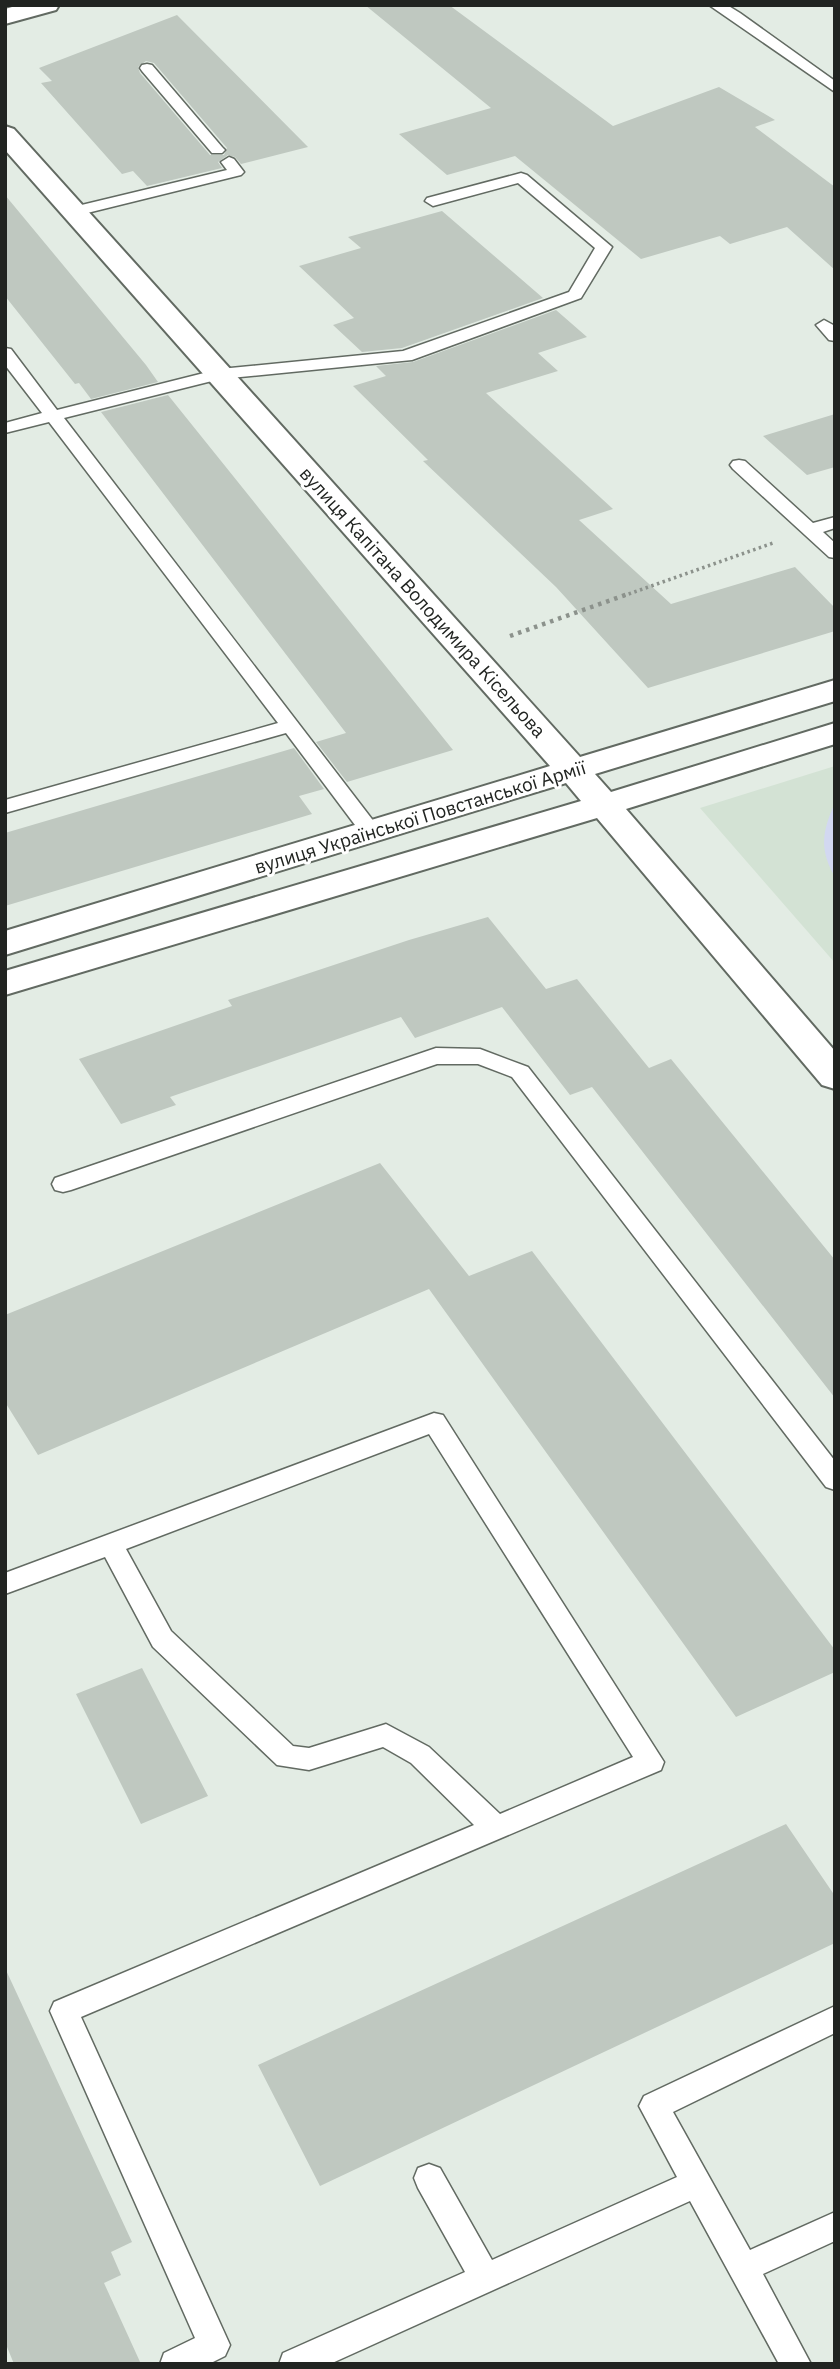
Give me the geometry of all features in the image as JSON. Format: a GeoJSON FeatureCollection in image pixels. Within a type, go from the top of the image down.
{"type":"FeatureCollection","features":[{"type":"Feature","properties":{"kind":"street"},"geometry":{"type":"LineString","coordinates":[[5,18],[47,5]]}},
{"type":"Feature","properties":{"kind":"street","name":"вулиця Капітана Володимира Кісельова"},"geometry":{"type":"LineString","coordinates":[[5,134],[604,805],[835,1076]]}},
{"type":"Feature","properties":{"kind":"street","name":"вулиця Української Повстанської Армії"},"geometry":{"type":"LineString","coordinates":[[5,943],[835,690]]}},
{"type":"Feature","properties":{"kind":"street","name":"вулиця Української Повстанської Армії"},"geometry":{"type":"LineString","coordinates":[[5,983],[604,805],[835,733]]}},
{"type":"Feature","properties":{"kind":"lane"},"geometry":{"type":"LineString","coordinates":[[716,5],[835,88]]}},
{"type":"Feature","properties":{"kind":"lane"},"geometry":{"type":"LineString","coordinates":[[147,68],[218,150]]}},
{"type":"Feature","properties":{"kind":"lane"},"geometry":{"type":"LineString","coordinates":[[75,211],[236,172],[229,162]]}},
{"type":"Feature","properties":{"kind":"lane"},"geometry":{"type":"LineString","coordinates":[[5,428],[220,374],[406,356],[575,295],[604,247],[521,178],[433,201]]}},
{"type":"Feature","properties":{"kind":"lane"},"geometry":{"type":"LineString","coordinates":[[835,323],[824,326],[835,336]]}},
{"type":"Feature","properties":{"kind":"lane"},"geometry":{"type":"LineString","coordinates":[[5,353],[371,832]]}},
{"type":"Feature","properties":{"kind":"lane"},"geometry":{"type":"LineString","coordinates":[[739,465],[835,554]]}},
{"type":"Feature","properties":{"kind":"lane"},"geometry":{"type":"LineString","coordinates":[[810,530],[835,522]]}},
{"type":"Feature","properties":{"kind":"lane"},"geometry":{"type":"LineString","coordinates":[[5,807],[290,726]]}},
{"type":"Feature","properties":{"kind":"lane"},"geometry":{"type":"LineString","coordinates":[[63,1184],[436,1056],[480,1057],[510,1068],[520,1072],[835,1480]]}},
{"type":"Feature","properties":{"kind":"lane"},"geometry":{"type":"LineString","coordinates":[[5,1584],[434,1422],[651,1762],[64,2011],[218,2354],[175,2364]]}},
{"type":"Feature","properties":{"kind":"lane"},"geometry":{"type":"LineString","coordinates":[[111,1544],[162,1639],[286,1756],[309,1759],[386,1735],[420,1755],[496,1828]]}},
{"type":"Feature","properties":{"kind":"lane"},"geometry":{"type":"LineString","coordinates":[[796,2364],[654,2106],[835,2019]]}},
{"type":"Feature","properties":{"kind":"lane"},"geometry":{"type":"LineString","coordinates":[[429,2178],[485,2277]]}},
{"type":"Feature","properties":{"kind":"lane"},"geometry":{"type":"LineString","coordinates":[[294,2364],[696,2183]]}},
{"type":"Feature","properties":{"kind":"lane"},"geometry":{"type":"LineString","coordinates":[[743,2268],[835,2226]]}},
{"type":"Feature","properties":{"kind":"path"},"geometry":{"type":"LineString","coordinates":[[503,638],[810,530]]}},
{"type":"Feature","properties":{"kind":"shaded area"},"geometry":{"type":"Polygon","coordinates":[[[835,766],[835,963],[700,808],[835,766]]]}},
{"type":"Feature","properties":{"kind":"shaded area"},"geometry":{"type":"Polygon","coordinates":[[[835,803],[835,877],[826,858],[824,840],[835,803]]]}},
{"type":"Feature","properties":{"kind":"building"},"geometry":{"type":"Polygon","coordinates":[[[365,5],[449,5],[613,126],[719,87],[775,120],[755,127],[835,187],[835,270],[787,227],[730,244],[720,236],[641,259],[515,156],[447,175],[399,134],[491,108],[365,5]]]}},
{"type":"Feature","properties":{"kind":"building"},"geometry":{"type":"Polygon","coordinates":[[[177,15],[308,147],[241,164],[235,157],[228,155],[218,162],[222,168],[147,186],[133,171],[122,174],[41,83],[52,81],[39,68],[177,15]],[[146,61],[138,67],[140,73],[210,155],[224,155],[227,148],[154,63],[146,61]]]}},
{"type":"Feature","properties":{"kind":"building"},"geometry":{"type":"Polygon","coordinates":[[[5,195],[158,382],[91,399],[79,383],[75,384],[5,296],[5,195]]]}},
{"type":"Feature","properties":{"kind":"building"},"geometry":{"type":"Polygon","coordinates":[[[442,211],[543,298],[402,348],[362,352],[333,325],[354,318],[299,266],[361,248],[348,237],[442,211]]]}},
{"type":"Feature","properties":{"kind":"building"},"geometry":{"type":"Polygon","coordinates":[[[556,310],[587,337],[538,353],[558,371],[486,393],[613,509],[579,520],[671,604],[795,567],[835,608],[835,631],[648,688],[556,587],[423,461],[428,460],[353,386],[386,376],[376,366],[413,362],[556,310]]]}},
{"type":"Feature","properties":{"kind":"building"},"geometry":{"type":"Polygon","coordinates":[[[168,395],[453,750],[347,782],[316,742],[346,733],[101,412],[168,395]]]}},
{"type":"Feature","properties":{"kind":"building"},"geometry":{"type":"Polygon","coordinates":[[[835,414],[835,467],[807,475],[763,436],[835,414]]]}},
{"type":"Feature","properties":{"kind":"building"},"geometry":{"type":"Polygon","coordinates":[[[294,748],[324,789],[299,796],[312,814],[5,906],[5,833],[294,748]]]}},
{"type":"Feature","properties":{"kind":"building"},"geometry":{"type":"Polygon","coordinates":[[[488,917],[546,989],[577,979],[649,1068],[671,1059],[835,1260],[835,1398],[592,1087],[570,1095],[502,1007],[415,1038],[401,1017],[170,1097],[176,1105],[121,1124],[79,1059],[232,1006],[228,1000],[409,940],[488,917]]]}},
{"type":"Feature","properties":{"kind":"building"},"geometry":{"type":"Polygon","coordinates":[[[380,1163],[469,1276],[532,1251],[835,1650],[835,1672],[736,1717],[429,1289],[38,1455],[5,1402],[5,1315],[380,1163]]]}},
{"type":"Feature","properties":{"kind":"building"},"geometry":{"type":"Polygon","coordinates":[[[142,1668],[208,1796],[141,1824],[76,1694],[142,1668]]]}},
{"type":"Feature","properties":{"kind":"building"},"geometry":{"type":"Polygon","coordinates":[[[786,1824],[835,1896],[835,1943],[320,2186],[258,2065],[786,1824]]]}},
{"type":"Feature","properties":{"kind":"building"},"geometry":{"type":"Polygon","coordinates":[[[5,1968],[132,2242],[111,2252],[121,2275],[104,2283],[141,2364],[14,2364],[5,2342],[5,1968]]]}}]}
